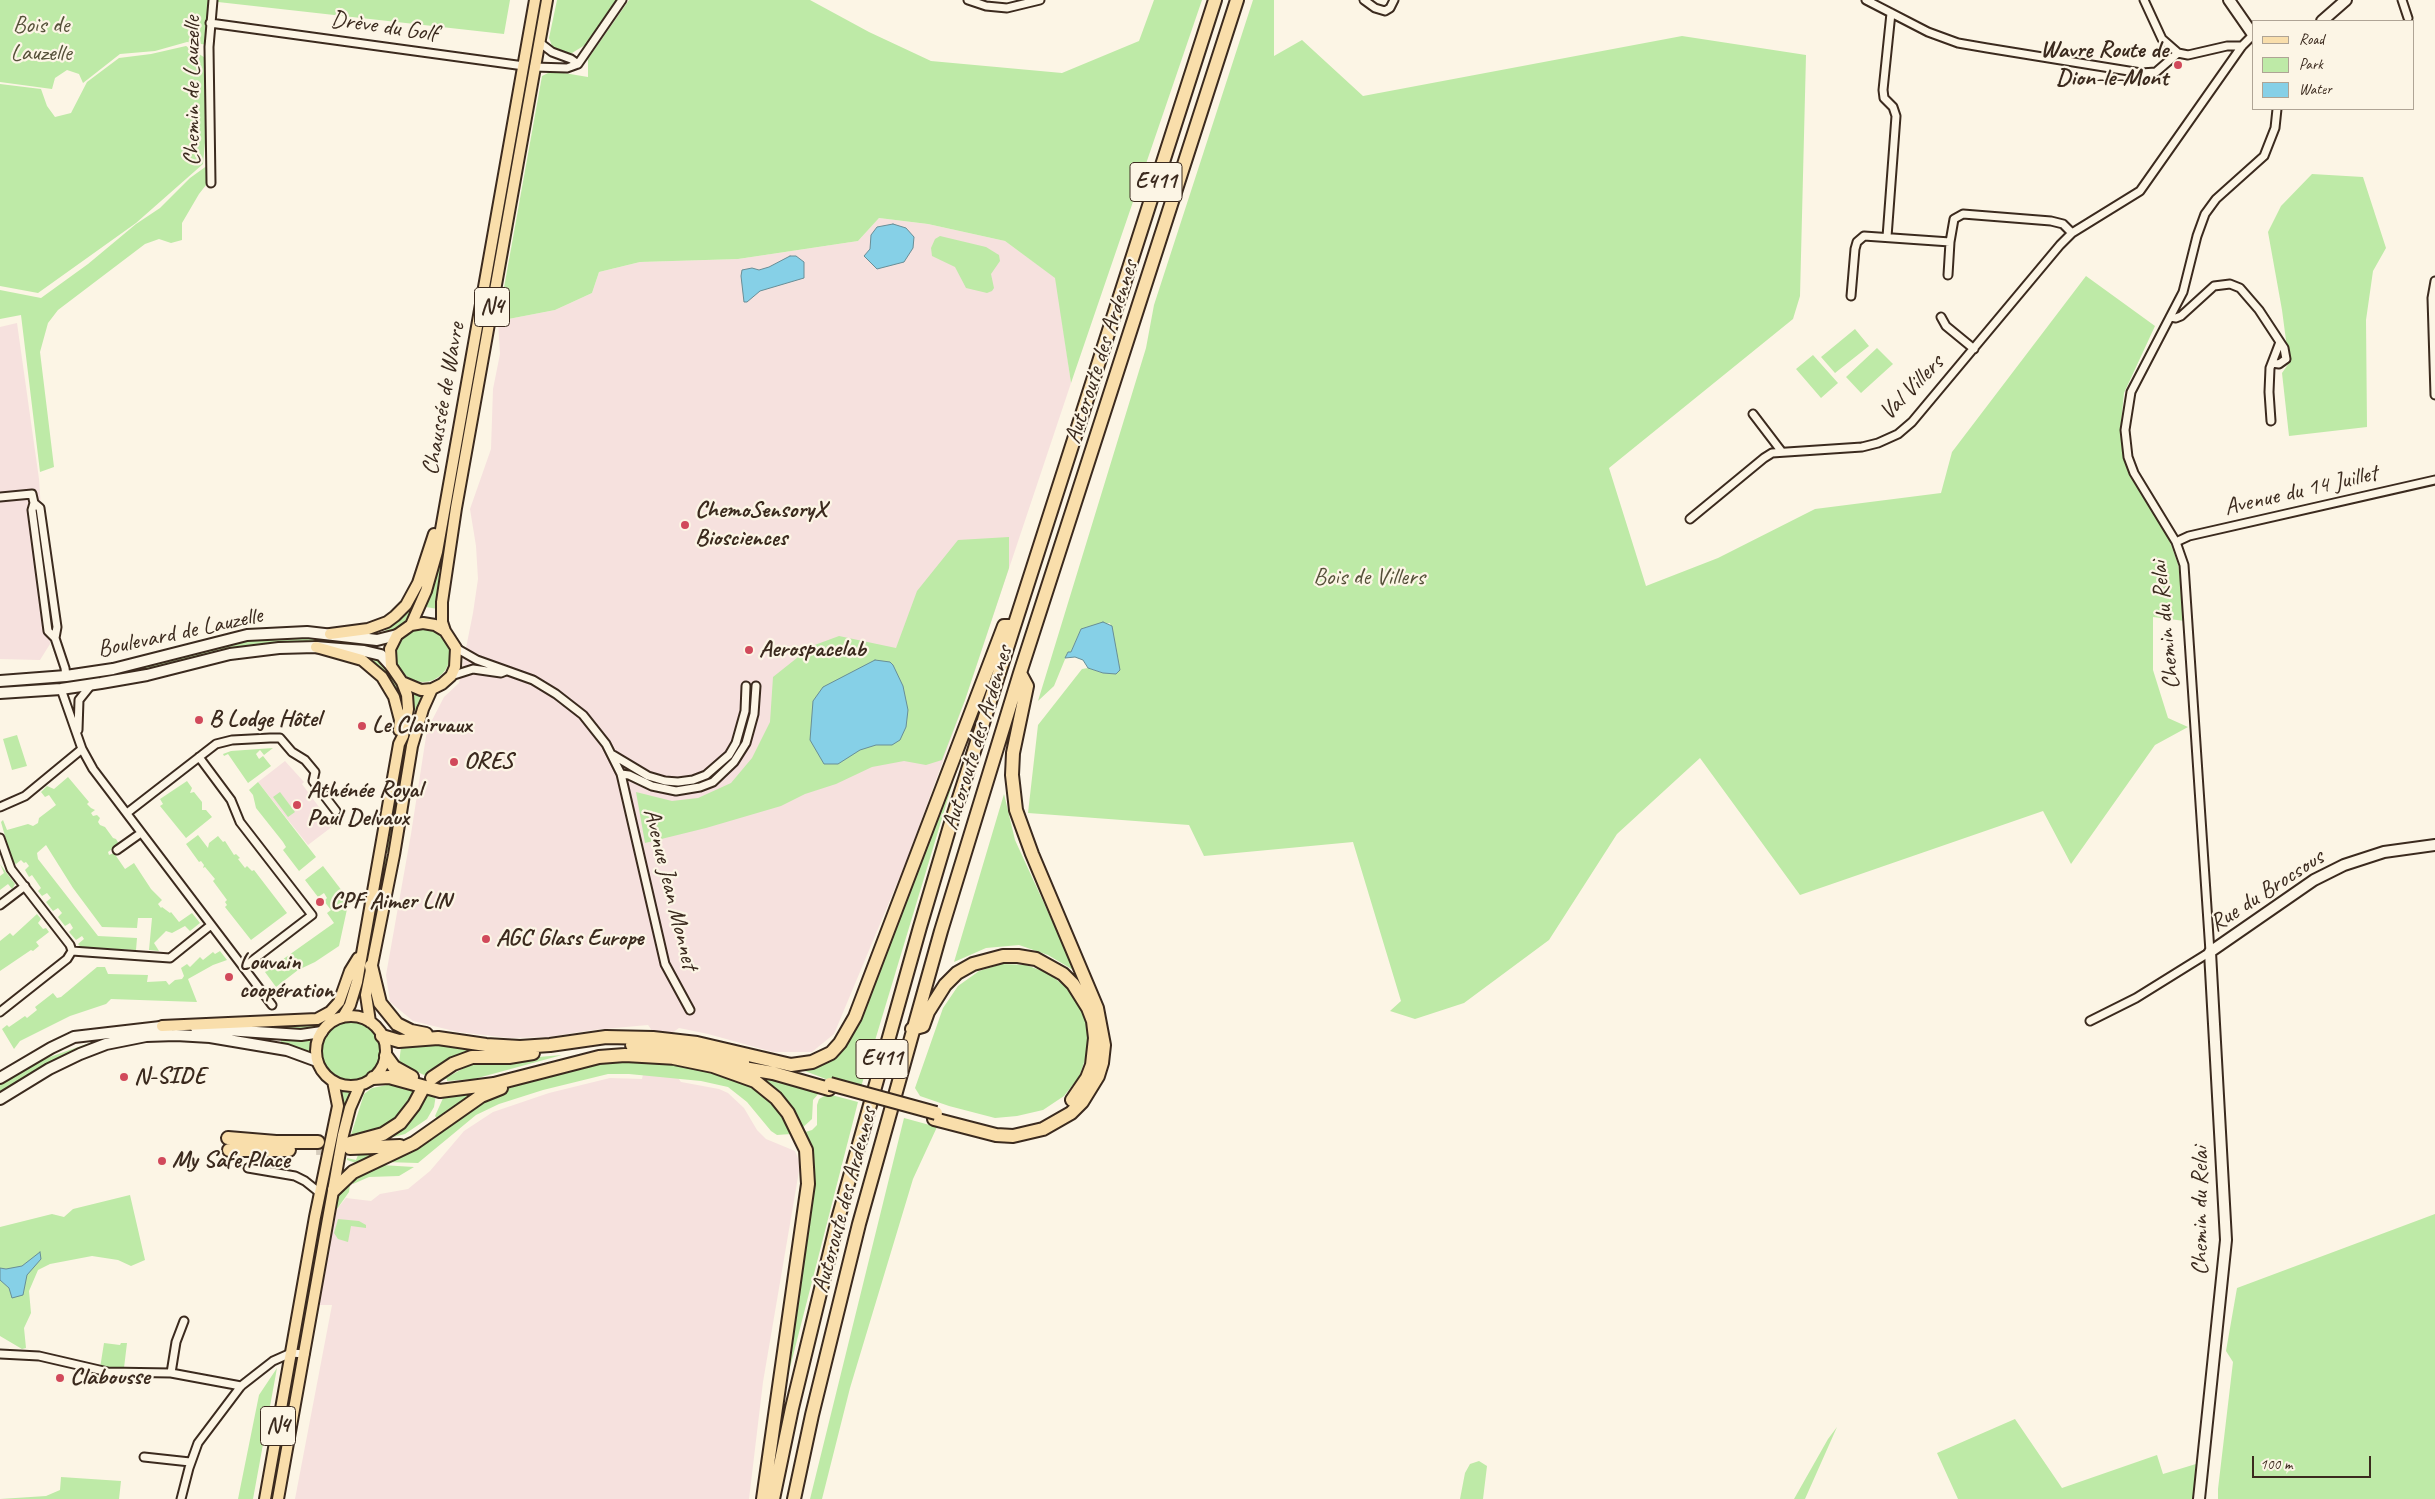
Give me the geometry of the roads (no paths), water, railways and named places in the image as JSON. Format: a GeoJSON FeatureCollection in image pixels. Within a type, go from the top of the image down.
{"type":"FeatureCollection","features":[{"type":"Feature","properties":{"kind":"highway","name":"Autoroute des Ardennes"},"geometry":{"type":"LineString","coordinates":[[773,1499],[812,1324],[863,1123],[950,826],[1215,0]]}},
{"type":"Feature","properties":{"kind":"highway","name":"Autoroute des Ardennes"},"geometry":{"type":"LineString","coordinates":[[794,1499],[812,1415],[859,1224],[912,1029],[1020,674],[1237,0]]}},
{"type":"Feature","properties":{"kind":"highway"},"geometry":{"type":"LineString","coordinates":[[372,963],[380,1003],[397,1024],[411,1031],[438,1038],[486,1045],[532,1047],[606,1037],[653,1038],[697,1043],[791,1065],[812,1062],[831,1054],[840,1043],[855,1017],[1004,626],[1014,626]]}},
{"type":"Feature","properties":{"kind":"highway"},"geometry":{"type":"LineString","coordinates":[[525,1054],[612,1044],[652,1046],[776,1069],[996,1135],[1013,1136],[1043,1130],[1071,1113],[1082,1102],[1098,1076],[1102,1062],[1103,1037],[1097,1008],[1025,837],[1016,810],[1012,775],[1013,753],[1027,686],[1020,674]]}},
{"type":"Feature","properties":{"kind":"highway"},"geometry":{"type":"LineString","coordinates":[[912,1029],[923,1026],[945,985],[958,973],[973,964],[1003,956],[1036,959],[1063,974],[1082,996],[1093,1021],[1094,1050],[1087,1078],[1079,1092],[1058,1112],[1034,1124],[1007,1128],[935,1116]]}},
{"type":"Feature","properties":{"kind":"highway"},"geometry":{"type":"LineString","coordinates":[[382,1036],[399,1041],[438,1038]]}},
{"type":"Feature","properties":{"kind":"highway"},"geometry":{"type":"LineString","coordinates":[[432,1078],[453,1064],[472,1057],[509,1057],[606,1037]]}},
{"type":"Feature","properties":{"kind":"highway"},"geometry":{"type":"LineString","coordinates":[[386,1056],[394,1067],[402,1073],[423,1081],[434,1084],[470,1083],[600,1049],[652,1046]]}},
{"type":"Feature","properties":{"kind":"highway"},"geometry":{"type":"LineString","coordinates":[[373,1078],[389,1077],[440,1091],[478,1087],[612,1055],[692,1059],[830,1086]]}},
{"type":"Feature","properties":{"kind":"highway"},"geometry":{"type":"LineString","coordinates":[[669,1057],[735,1073],[760,1085],[776,1098],[788,1113],[806,1150],[808,1184],[763,1499]]}},
{"type":"Feature","properties":{"kind":"highway"},"geometry":{"type":"LineString","coordinates":[[334,1190],[353,1172],[414,1143],[481,1096],[548,1070]]}},
{"type":"Feature","properties":{"kind":"highway"},"geometry":{"type":"LineString","coordinates":[[414,1143],[392,1148],[350,1146],[383,1134],[400,1123],[421,1092]]}},
{"type":"Feature","properties":{"kind":"highway"},"geometry":{"type":"LineString","coordinates":[[228,1144],[317,1145]]}},
{"type":"Feature","properties":{"kind":"main road","name":"Chaussée de Wavre"},"geometry":{"type":"LineString","coordinates":[[411,625],[420,609],[432,569],[447,496],[535,0]]}},
{"type":"Feature","properties":{"kind":"main road","name":"N4"},"geometry":{"type":"LineString","coordinates":[[534,67],[547,0]]}},
{"type":"Feature","properties":{"kind":"main road"},"geometry":{"type":"LineString","coordinates":[[2229,0],[2252,33]]}},
{"type":"Feature","properties":{"kind":"main road"},"geometry":{"type":"LineString","coordinates":[[2323,20],[2346,0]]}},
{"type":"Feature","properties":{"kind":"main road","name":"Chaussée de Wavre"},"geometry":{"type":"LineString","coordinates":[[456,648],[442,622],[442,602],[456,508],[534,67]]}},
{"type":"Feature","properties":{"kind":"main road"},"geometry":{"type":"LineString","coordinates":[[330,634],[374,627],[387,622],[406,605],[418,584],[430,547],[439,507],[447,496]]}},
{"type":"Feature","properties":{"kind":"main road"},"geometry":{"type":"LineString","coordinates":[[399,744],[403,736],[408,710],[407,695],[402,682],[391,666],[390,649],[397,634],[411,625],[423,623],[435,625],[446,632]]}},
{"type":"Feature","properties":{"kind":"main road","name":"Boulevard de Lauzelle"},"geometry":{"type":"LineString","coordinates":[[0,681],[70,676],[113,668],[247,635],[280,632],[330,634],[377,640],[397,634]]}},
{"type":"Feature","properties":{"kind":"main road","name":"Boulevard de Lauzelle"},"geometry":{"type":"LineString","coordinates":[[0,693],[91,685],[230,654],[279,648],[316,648],[372,653],[381,655],[391,666]]}},
{"type":"Feature","properties":{"kind":"main road"},"geometry":{"type":"LineString","coordinates":[[316,648],[362,660],[382,677],[394,697],[398,711],[399,744],[360,955],[357,982],[350,1005],[343,1017]]}},
{"type":"Feature","properties":{"kind":"main road"},"geometry":{"type":"LineString","coordinates":[[402,682],[421,690],[432,689],[442,684],[451,676],[455,667],[456,648]]}},
{"type":"Feature","properties":{"kind":"main road"},"geometry":{"type":"LineString","coordinates":[[61,689],[70,676]]}},
{"type":"Feature","properties":{"kind":"main road"},"geometry":{"type":"LineString","coordinates":[[333,1081],[346,1086],[360,1085],[373,1078],[381,1069],[386,1056],[382,1036],[370,1022],[366,1004],[417,725],[432,689]]}},
{"type":"Feature","properties":{"kind":"main road","name":"Rue du Brocsous"},"geometry":{"type":"LineString","coordinates":[[2210,952],[2314,880],[2344,865],[2384,852],[2435,845]]}},
{"type":"Feature","properties":{"kind":"main road","name":"Chemin du Relai"},"geometry":{"type":"LineString","coordinates":[[2199,1499],[2226,1240],[2210,952]]}},
{"type":"Feature","properties":{"kind":"main road"},"geometry":{"type":"LineString","coordinates":[[0,1078],[51,1048],[74,1037],[162,1026],[317,1019],[330,1012],[339,1002],[350,970],[360,955]]}},
{"type":"Feature","properties":{"kind":"main road"},"geometry":{"type":"LineString","coordinates":[[0,1099],[49,1069],[106,1044],[146,1036],[210,1037],[287,1050],[317,1061],[317,1041],[331,1022],[343,1017],[357,1017],[370,1022]]}},
{"type":"Feature","properties":{"kind":"main road"},"geometry":{"type":"LineString","coordinates":[[162,1026],[301,1035],[322,1032]]}},
{"type":"Feature","properties":{"kind":"main road","name":"N4"},"geometry":{"type":"LineString","coordinates":[[265,1499],[288,1355],[338,1106],[333,1081],[323,1072],[317,1061]]}},
{"type":"Feature","properties":{"kind":"main road","name":"N4"},"geometry":{"type":"LineString","coordinates":[[278,1499],[346,1122],[360,1085]]}},
{"type":"Feature","properties":{"kind":"street","name":"Chemin de Lauzelle"},"geometry":{"type":"LineString","coordinates":[[212,183],[209,47],[214,0]]}},
{"type":"Feature","properties":{"kind":"street"},"geometry":{"type":"LineString","coordinates":[[534,67],[567,68],[578,64],[622,0]]}},
{"type":"Feature","properties":{"kind":"street"},"geometry":{"type":"LineString","coordinates":[[968,0],[986,6],[1007,8],[1040,0]]}},
{"type":"Feature","properties":{"kind":"street"},"geometry":{"type":"LineString","coordinates":[[1364,0],[1375,8],[1385,11],[1390,8],[1394,0]]}},
{"type":"Feature","properties":{"kind":"street"},"geometry":{"type":"LineString","coordinates":[[1866,0],[1928,32],[1958,43],[2141,73],[2156,72],[2178,53]]}},
{"type":"Feature","properties":{"kind":"street"},"geometry":{"type":"LineString","coordinates":[[2144,0],[2162,39],[2178,53],[2188,55],[2227,46],[2242,46]]}},
{"type":"Feature","properties":{"kind":"street"},"geometry":{"type":"LineString","coordinates":[[2402,0],[2408,18]]}},
{"type":"Feature","properties":{"kind":"street"},"geometry":{"type":"LineString","coordinates":[[1887,237],[1896,116],[1894,107],[1884,98],[1883,90],[1891,13]]}},
{"type":"Feature","properties":{"kind":"street","name":"Drève du Golf"},"geometry":{"type":"LineString","coordinates":[[210,24],[524,66]]}},
{"type":"Feature","properties":{"kind":"street","name":"Val Villers"},"geometry":{"type":"LineString","coordinates":[[1690,519],[1764,458],[1772,454],[1862,447],[1889,439],[1912,422],[2072,234],[2132,198],[2147,182],[2242,46],[2252,38]]}},
{"type":"Feature","properties":{"kind":"street"},"geometry":{"type":"LineString","coordinates":[[539,42],[552,52],[571,59],[578,64]]}},
{"type":"Feature","properties":{"kind":"street","name":"Chemin du Relai"},"geometry":{"type":"LineString","coordinates":[[2210,952],[2187,588],[2182,557],[2176,542],[2134,473],[2128,457],[2125,430],[2131,392],[2183,292],[2197,236],[2205,214],[2216,199],[2264,156],[2275,128],[2277,110]]}},
{"type":"Feature","properties":{"kind":"street"},"geometry":{"type":"LineString","coordinates":[[1948,275],[1950,242],[1954,219],[1963,214],[2051,220],[2063,224],[2072,234]]}},
{"type":"Feature","properties":{"kind":"street"},"geometry":{"type":"LineString","coordinates":[[1851,296],[1857,242],[1864,236],[1950,242]]}},
{"type":"Feature","properties":{"kind":"street"},"geometry":{"type":"LineString","coordinates":[[2435,281],[2432,298],[2435,395]]}},
{"type":"Feature","properties":{"kind":"street"},"geometry":{"type":"LineString","coordinates":[[2170,317],[2176,318],[2181,316],[2214,286],[2236,286],[2259,310],[2284,348],[2286,359],[2279,364],[2272,363]]}},
{"type":"Feature","properties":{"kind":"street","name":"Val Villers"},"geometry":{"type":"LineString","coordinates":[[1941,317],[1946,326],[1974,349]]}},
{"type":"Feature","properties":{"kind":"street"},"geometry":{"type":"LineString","coordinates":[[2271,422],[2269,392],[2272,363],[2280,342]]}},
{"type":"Feature","properties":{"kind":"street"},"geometry":{"type":"LineString","coordinates":[[1753,414],[1782,452]]}},
{"type":"Feature","properties":{"kind":"street","name":"Avenue du 14 Juillet"},"geometry":{"type":"LineString","coordinates":[[2176,542],[2189,536],[2435,480]]}},
{"type":"Feature","properties":{"kind":"street"},"geometry":{"type":"LineString","coordinates":[[0,497],[32,494],[34,503],[40,508],[57,627],[55,638],[70,676]]}},
{"type":"Feature","properties":{"kind":"street","name":"Avenue Jean Monnet"},"geometry":{"type":"LineString","coordinates":[[456,648],[477,660],[533,680],[565,700],[591,724],[613,755],[621,774],[661,949],[673,981],[690,1010]]}},
{"type":"Feature","properties":{"kind":"street","name":"Avenue Jean Monnet"},"geometry":{"type":"LineString","coordinates":[[451,676],[473,670],[501,673],[506,671]]}},
{"type":"Feature","properties":{"kind":"street"},"geometry":{"type":"LineString","coordinates":[[78,736],[78,700],[91,685]]}},
{"type":"Feature","properties":{"kind":"street","name":"Avenue Jean Monnet"},"geometry":{"type":"LineString","coordinates":[[613,755],[648,776],[665,781],[693,780],[706,775],[729,755],[736,743],[745,711],[746,686]]}},
{"type":"Feature","properties":{"kind":"street","name":"Avenue Jean Monnet"},"geometry":{"type":"LineString","coordinates":[[621,774],[629,775],[652,786],[676,791],[700,787],[712,782],[734,762],[746,744],[754,714],[756,686]]}},
{"type":"Feature","properties":{"kind":"street"},"geometry":{"type":"LineString","coordinates":[[61,689],[82,749],[93,769],[272,1005]]}},
{"type":"Feature","properties":{"kind":"street"},"geometry":{"type":"LineString","coordinates":[[126,813],[216,744],[232,740],[280,738],[292,752],[305,760],[314,772],[312,780],[336,811]]}},
{"type":"Feature","properties":{"kind":"street"},"geometry":{"type":"LineString","coordinates":[[0,806],[25,796],[82,749]]}},
{"type":"Feature","properties":{"kind":"street"},"geometry":{"type":"LineString","coordinates":[[199,757],[231,800],[240,822],[312,915],[244,967]]}},
{"type":"Feature","properties":{"kind":"street"},"geometry":{"type":"LineString","coordinates":[[117,850],[141,833]]}},
{"type":"Feature","properties":{"kind":"street"},"geometry":{"type":"LineString","coordinates":[[0,838],[8,864],[72,950]]}},
{"type":"Feature","properties":{"kind":"street"},"geometry":{"type":"LineString","coordinates":[[0,905],[25,886]]}},
{"type":"Feature","properties":{"kind":"street"},"geometry":{"type":"LineString","coordinates":[[72,950],[170,958],[211,925]]}},
{"type":"Feature","properties":{"kind":"street"},"geometry":{"type":"LineString","coordinates":[[0,1012],[67,959],[72,950]]}},
{"type":"Feature","properties":{"kind":"street"},"geometry":{"type":"LineString","coordinates":[[2090,1021],[2136,998],[2210,952]]}},
{"type":"Feature","properties":{"kind":"street"},"geometry":{"type":"LineString","coordinates":[[248,1168],[295,1176],[320,1193]]}},
{"type":"Feature","properties":{"kind":"street"},"geometry":{"type":"LineString","coordinates":[[171,1373],[176,1342],[184,1320]]}},
{"type":"Feature","properties":{"kind":"street"},"geometry":{"type":"LineString","coordinates":[[0,1354],[39,1356],[108,1372],[171,1373],[241,1386]]}},
{"type":"Feature","properties":{"kind":"street"},"geometry":{"type":"LineString","coordinates":[[182,1499],[190,1462],[208,1428],[241,1386],[273,1361],[288,1355],[304,1354]]}},
{"type":"Feature","properties":{"kind":"street"},"geometry":{"type":"LineString","coordinates":[[144,1457],[190,1462]]}},
{"type":"Feature","properties":{"kind":"water"},"geometry":{"type":"Polygon","coordinates":[[[893,224],[906,228],[914,237],[913,248],[904,262],[877,269],[864,256],[870,249],[871,235],[877,227],[893,224]]]}},
{"type":"Feature","properties":{"kind":"water"},"geometry":{"type":"Polygon","coordinates":[[[790,256],[796,256],[804,262],[804,278],[760,291],[747,302],[744,302],[742,270],[752,268],[759,270],[790,256]]]}},
{"type":"Feature","properties":{"kind":"water"},"geometry":{"type":"Polygon","coordinates":[[[1103,622],[1112,626],[1120,670],[1116,674],[1103,673],[1088,668],[1083,660],[1075,657],[1065,658],[1068,652],[1071,652],[1081,629],[1103,622]]]}},
{"type":"Feature","properties":{"kind":"water"},"geometry":{"type":"Polygon","coordinates":[[[875,660],[890,662],[903,686],[908,710],[906,727],[900,740],[892,745],[876,745],[860,750],[838,764],[824,764],[810,740],[813,701],[823,687],[875,660]]]}},
{"type":"Feature","properties":{"kind":"water"},"geometry":{"type":"Polygon","coordinates":[[[40,1252],[41,1259],[27,1275],[23,1295],[12,1298],[9,1288],[0,1280],[0,1268],[6,1269],[22,1266],[40,1252]]]}},
{"type":"Feature","properties":{"kind":"tunnel"},"geometry":{"type":"LineString","coordinates":[[316,1149],[341,1148]]}},
{"type":"Feature","properties":{"kind":"place","name":"Wavre Route de Dion-le-Mont"},"geometry":{"type":"Point","coordinates":[2178,65]}},
{"type":"Feature","properties":{"kind":"place","name":"ChemoSensoryX Biosciences"},"geometry":{"type":"Point","coordinates":[685,525]}},
{"type":"Feature","properties":{"kind":"place","name":"Aerospacelab"},"geometry":{"type":"Point","coordinates":[749,650]}},
{"type":"Feature","properties":{"kind":"place","name":"B Lodge Hôtel"},"geometry":{"type":"Point","coordinates":[199,720]}},
{"type":"Feature","properties":{"kind":"place","name":"Le Clairvaux"},"geometry":{"type":"Point","coordinates":[362,726]}},
{"type":"Feature","properties":{"kind":"place","name":"ORES"},"geometry":{"type":"Point","coordinates":[454,762]}},
{"type":"Feature","properties":{"kind":"place","name":"Athénée Royal Paul Delvaux"},"geometry":{"type":"Point","coordinates":[297,805]}},
{"type":"Feature","properties":{"kind":"place","name":"CPF Aimer LlN"},"geometry":{"type":"Point","coordinates":[320,902]}},
{"type":"Feature","properties":{"kind":"place","name":"AGC Glass Europe"},"geometry":{"type":"Point","coordinates":[486,939]}},
{"type":"Feature","properties":{"kind":"place","name":"Louvain coopération"},"geometry":{"type":"Point","coordinates":[229,977]}},
{"type":"Feature","properties":{"kind":"place","name":"N-SIDE"},"geometry":{"type":"Point","coordinates":[124,1077]}},
{"type":"Feature","properties":{"kind":"place","name":"My Safe Place"},"geometry":{"type":"Point","coordinates":[162,1161]}},
{"type":"Feature","properties":{"kind":"place","name":"Clabousse"},"geometry":{"type":"Point","coordinates":[60,1378]}},
{"type":"Feature","properties":{"kind":"park label","name":"Bois de Lauzelle"},"geometry":{"type":"Point","coordinates":[41,40]}},
{"type":"Feature","properties":{"kind":"park label","name":"Bois de Villers"},"geometry":{"type":"Point","coordinates":[1369,578]}}]}
